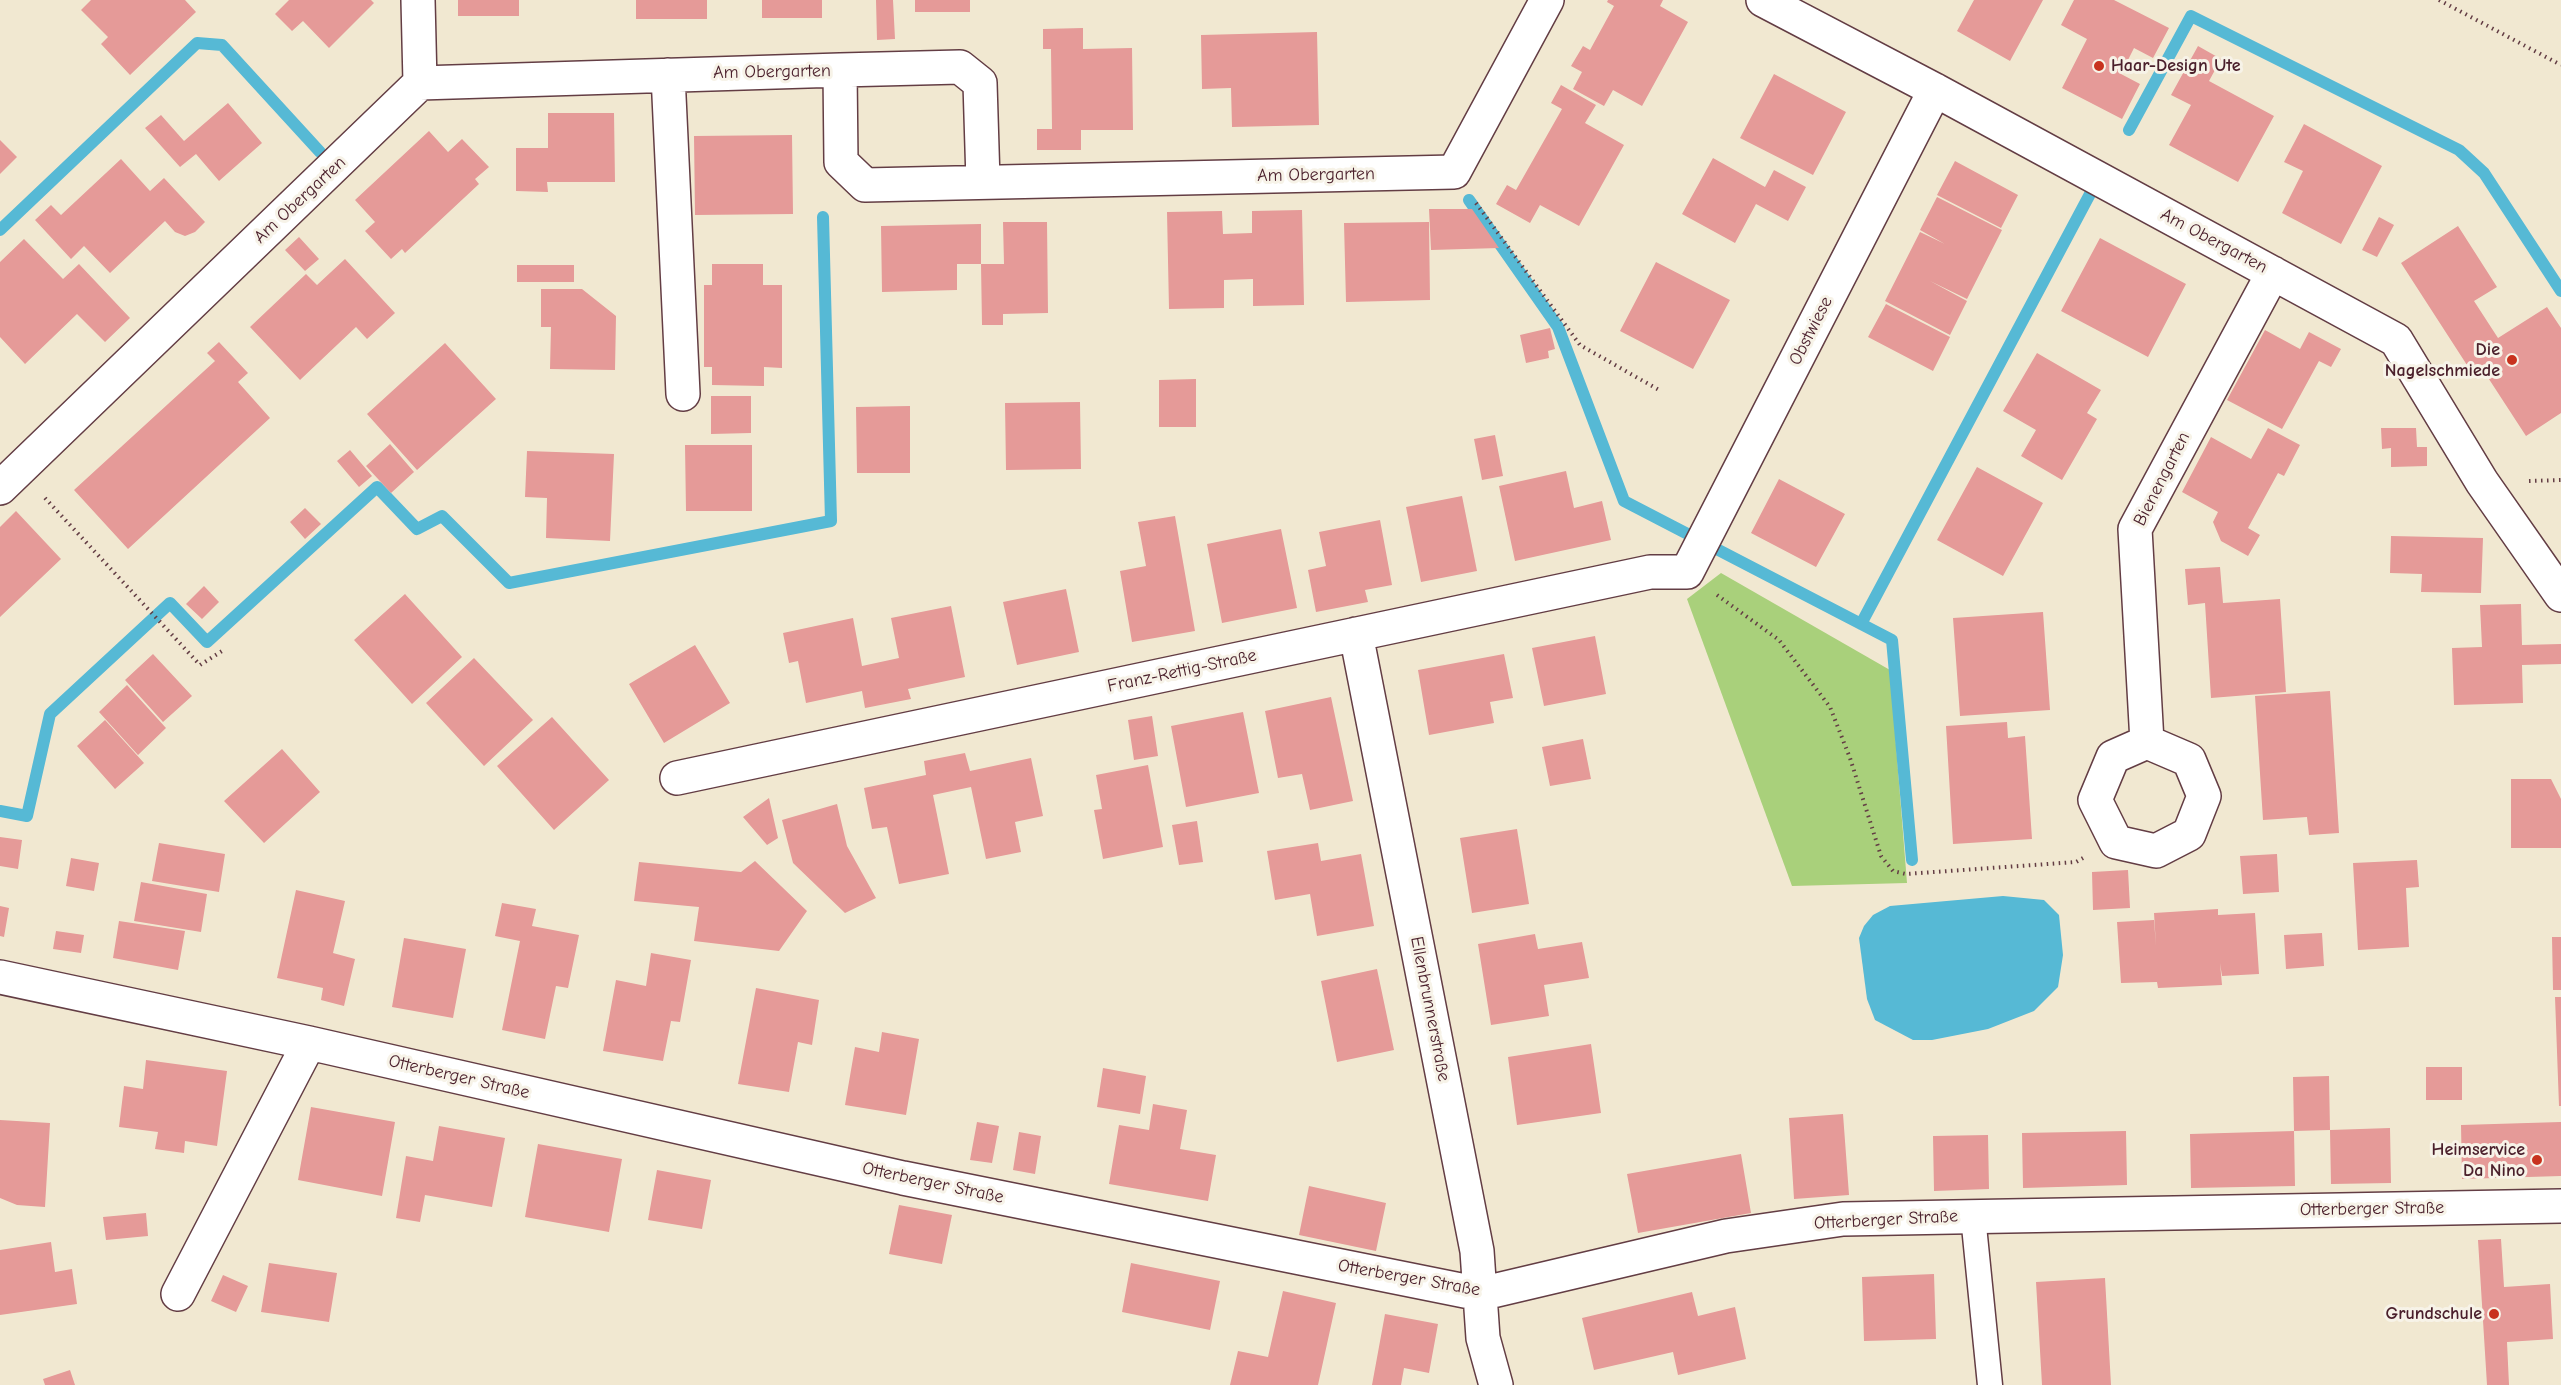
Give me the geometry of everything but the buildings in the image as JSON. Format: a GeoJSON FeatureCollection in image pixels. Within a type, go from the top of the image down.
{"type":"FeatureCollection","features":[{"type":"Feature","properties":{"kind":"street"},"geometry":{"type":"LineString","coordinates":[[418,0],[420,83]]}},
{"type":"Feature","properties":{"kind":"street"},"geometry":{"type":"LineString","coordinates":[[1454,172],[1547,0]]}},
{"type":"Feature","properties":{"kind":"street","name":"Am Obergarten"},"geometry":{"type":"LineString","coordinates":[[1763,0],[1935,90],[2396,340],[2482,482],[2561,595]]}},
{"type":"Feature","properties":{"kind":"street","name":"Am Obergarten"},"geometry":{"type":"LineString","coordinates":[[10,479],[420,83],[960,67],[980,83],[983,181]]}},
{"type":"Feature","properties":{"kind":"street","name":"Am Obergarten"},"geometry":{"type":"LineString","coordinates":[[840,70],[841,162],[865,185],[1454,172]]}},
{"type":"Feature","properties":{"kind":"street"},"geometry":{"type":"LineString","coordinates":[[668,75],[683,394]]}},
{"type":"Feature","properties":{"kind":"street","name":"Obstwiese"},"geometry":{"type":"LineString","coordinates":[[1686,573],[1935,90]]}},
{"type":"Feature","properties":{"kind":"street","name":"Bienengarten"},"geometry":{"type":"LineString","coordinates":[[2147,742],[2134,529],[2273,273]]}},
{"type":"Feature","properties":{"kind":"street","name":"Franz-Rettig-Straße"},"geometry":{"type":"LineString","coordinates":[[677,778],[1650,572],[1686,573]]}},
{"type":"Feature","properties":{"kind":"street","name":"Ellenbrunnerstraße"},"geometry":{"type":"LineString","coordinates":[[1356,634],[1477,1251],[1483,1338],[1496,1385]]}},
{"type":"Feature","properties":{"kind":"street"},"geometry":{"type":"LineString","coordinates":[[2147,742],[2189,760],[2204,796],[2189,834],[2156,851],[2116,842],[2095,800],[2113,757],[2147,742]]}},
{"type":"Feature","properties":{"kind":"street","name":"Otterberger Straße"},"geometry":{"type":"LineString","coordinates":[[0,977],[309,1043],[903,1178],[1480,1294],[1726,1236],[1843,1219],[2561,1206]]}},
{"type":"Feature","properties":{"kind":"street"},"geometry":{"type":"LineString","coordinates":[[178,1294],[309,1043]]}},
{"type":"Feature","properties":{"kind":"lane"},"geometry":{"type":"LineString","coordinates":[[1973,1216],[1990,1385]]}},
{"type":"Feature","properties":{"kind":"path"},"geometry":{"type":"LineString","coordinates":[[2439,0],[2561,65]]}},
{"type":"Feature","properties":{"kind":"path"},"geometry":{"type":"LineString","coordinates":[[1454,172],[1580,345],[1659,390]]}},
{"type":"Feature","properties":{"kind":"path"},"geometry":{"type":"LineString","coordinates":[[10,479],[138,598],[200,665],[222,651]]}},
{"type":"Feature","properties":{"kind":"path"},"geometry":{"type":"LineString","coordinates":[[1686,573],[1779,640],[1830,708],[1850,758],[1881,856],[1893,871],[1906,874],[2076,862],[2116,842]]}},
{"type":"Feature","properties":{"kind":"green space"},"geometry":{"type":"Polygon","coordinates":[[[1721,573],[1890,670],[1907,883],[1792,886],[1687,599],[1721,573]]]}},
{"type":"Feature","properties":{"kind":"water"},"geometry":{"type":"Polygon","coordinates":[[[2003,896],[2044,900],[2059,915],[2063,955],[2058,987],[2034,1011],[1988,1029],[1932,1040],[1913,1040],[1875,1020],[1867,999],[1859,938],[1864,926],[1873,915],[1890,906],[2003,896]]]}},
{"type":"Feature","properties":{"kind":"waterway"},"geometry":{"type":"LineString","coordinates":[[2129,130],[2191,16],[2459,150],[2484,173],[2561,291]]}},
{"type":"Feature","properties":{"kind":"waterway"},"geometry":{"type":"LineString","coordinates":[[0,230],[197,43],[222,45],[320,152]]}},
{"type":"Feature","properties":{"kind":"waterway"},"geometry":{"type":"LineString","coordinates":[[1861,624],[2090,194]]}},
{"type":"Feature","properties":{"kind":"waterway"},"geometry":{"type":"LineString","coordinates":[[1469,200],[1558,327],[1624,501],[1892,640],[1912,860]]}},
{"type":"Feature","properties":{"kind":"waterway"},"geometry":{"type":"LineString","coordinates":[[0,811],[27,816],[50,714],[170,603],[207,642],[377,487],[417,529],[442,516],[509,583],[831,521],[823,217]]}},
{"type":"Feature","properties":{"kind":"place","name":"Haar-Design Ute"},"geometry":{"type":"Point","coordinates":[2099,66]}},
{"type":"Feature","properties":{"kind":"place","name":"Die Nagelschmiede"},"geometry":{"type":"Point","coordinates":[2512,360]}},
{"type":"Feature","properties":{"kind":"place","name":"Heimservice Da Nino"},"geometry":{"type":"Point","coordinates":[2537,1160]}},
{"type":"Feature","properties":{"kind":"place","name":"Grundschule"},"geometry":{"type":"Point","coordinates":[2494,1314]}}]}
